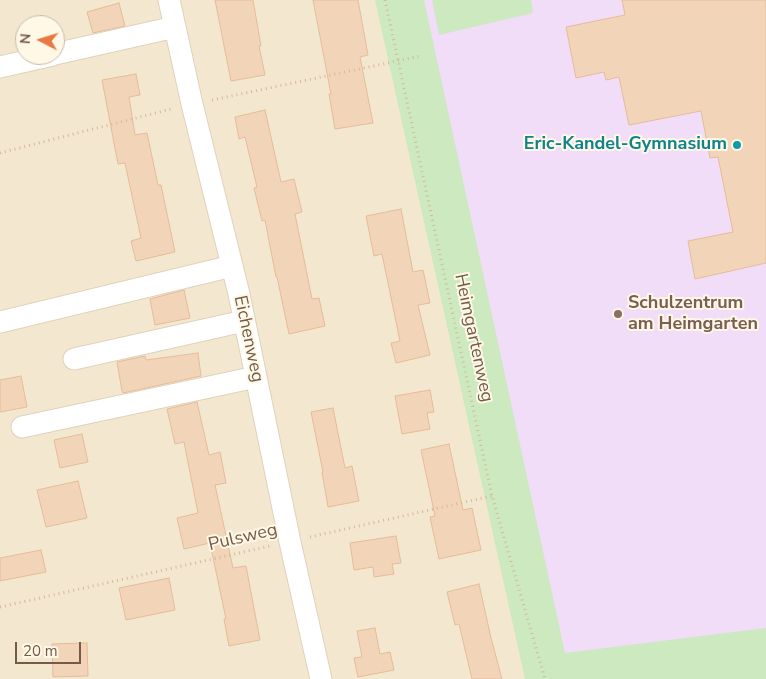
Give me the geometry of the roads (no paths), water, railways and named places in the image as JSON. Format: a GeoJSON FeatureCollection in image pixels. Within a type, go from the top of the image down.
{"type":"FeatureCollection","features":[{"type":"Feature","properties":{"kind":"street","name":"Eichenweg"},"geometry":{"type":"LineString","coordinates":[[169,0],[192,104],[232,266],[321,679]]}},
{"type":"Feature","properties":{"kind":"street"},"geometry":{"type":"LineString","coordinates":[[65,52],[175,27]]}},
{"type":"Feature","properties":{"kind":"street"},"geometry":{"type":"LineString","coordinates":[[0,67],[15,64]]}},
{"type":"Feature","properties":{"kind":"street"},"geometry":{"type":"LineString","coordinates":[[0,322],[232,266]]}},
{"type":"Feature","properties":{"kind":"street"},"geometry":{"type":"LineString","coordinates":[[74,359],[244,321]]}},
{"type":"Feature","properties":{"kind":"street"},"geometry":{"type":"LineString","coordinates":[[22,427],[256,377]]}},
{"type":"Feature","properties":{"kind":"place","name":"Eric-Kandel-Gymnasium"},"geometry":{"type":"Point","coordinates":[737,145]}},
{"type":"Feature","properties":{"kind":"place","name":"Schulzentrum am Heimgarten"},"geometry":{"type":"Point","coordinates":[618,314]}}]}
